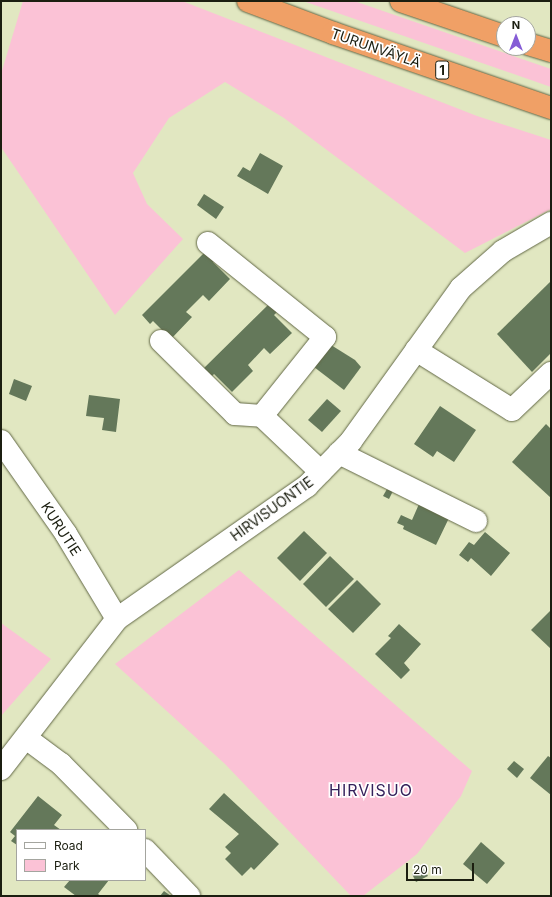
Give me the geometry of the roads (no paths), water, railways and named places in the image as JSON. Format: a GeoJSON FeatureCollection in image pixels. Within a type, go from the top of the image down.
{"type":"FeatureCollection","features":[{"type":"Feature","properties":{"kind":"highway","name":"TURUNVÄYLÄ"},"geometry":{"type":"LineString","coordinates":[[248,1],[333,33],[551,108]]}},
{"type":"Feature","properties":{"kind":"highway"},"geometry":{"type":"LineString","coordinates":[[401,1],[496,33]]}},
{"type":"Feature","properties":{"kind":"highway"},"geometry":{"type":"LineString","coordinates":[[536,46],[551,51]]}},
{"type":"Feature","properties":{"kind":"street","name":"HIRVISUONTIE"},"geometry":{"type":"LineString","coordinates":[[1,769],[117,619],[307,486],[351,441],[461,288],[503,252],[551,223]]}},
{"type":"Feature","properties":{"kind":"street"},"geometry":{"type":"LineString","coordinates":[[208,243],[326,337],[262,416]]}},
{"type":"Feature","properties":{"kind":"street"},"geometry":{"type":"LineString","coordinates":[[161,341],[235,414],[262,416],[321,472]]}},
{"type":"Feature","properties":{"kind":"street"},"geometry":{"type":"LineString","coordinates":[[416,350],[512,410],[551,373]]}},
{"type":"Feature","properties":{"kind":"street","name":"KURUTIE"},"geometry":{"type":"LineString","coordinates":[[1,441],[66,534],[117,619]]}},
{"type":"Feature","properties":{"kind":"street"},"geometry":{"type":"LineString","coordinates":[[339,453],[476,521]]}},
{"type":"Feature","properties":{"kind":"street"},"geometry":{"type":"LineString","coordinates":[[26,738],[61,764],[125,829]]}},
{"type":"Feature","properties":{"kind":"street"},"geometry":{"type":"LineString","coordinates":[[146,851],[189,896]]}},
{"type":"Feature","properties":{"kind":"district","name":"HIRVISUO"},"geometry":{"type":"Point","coordinates":[371,790]}}]}
